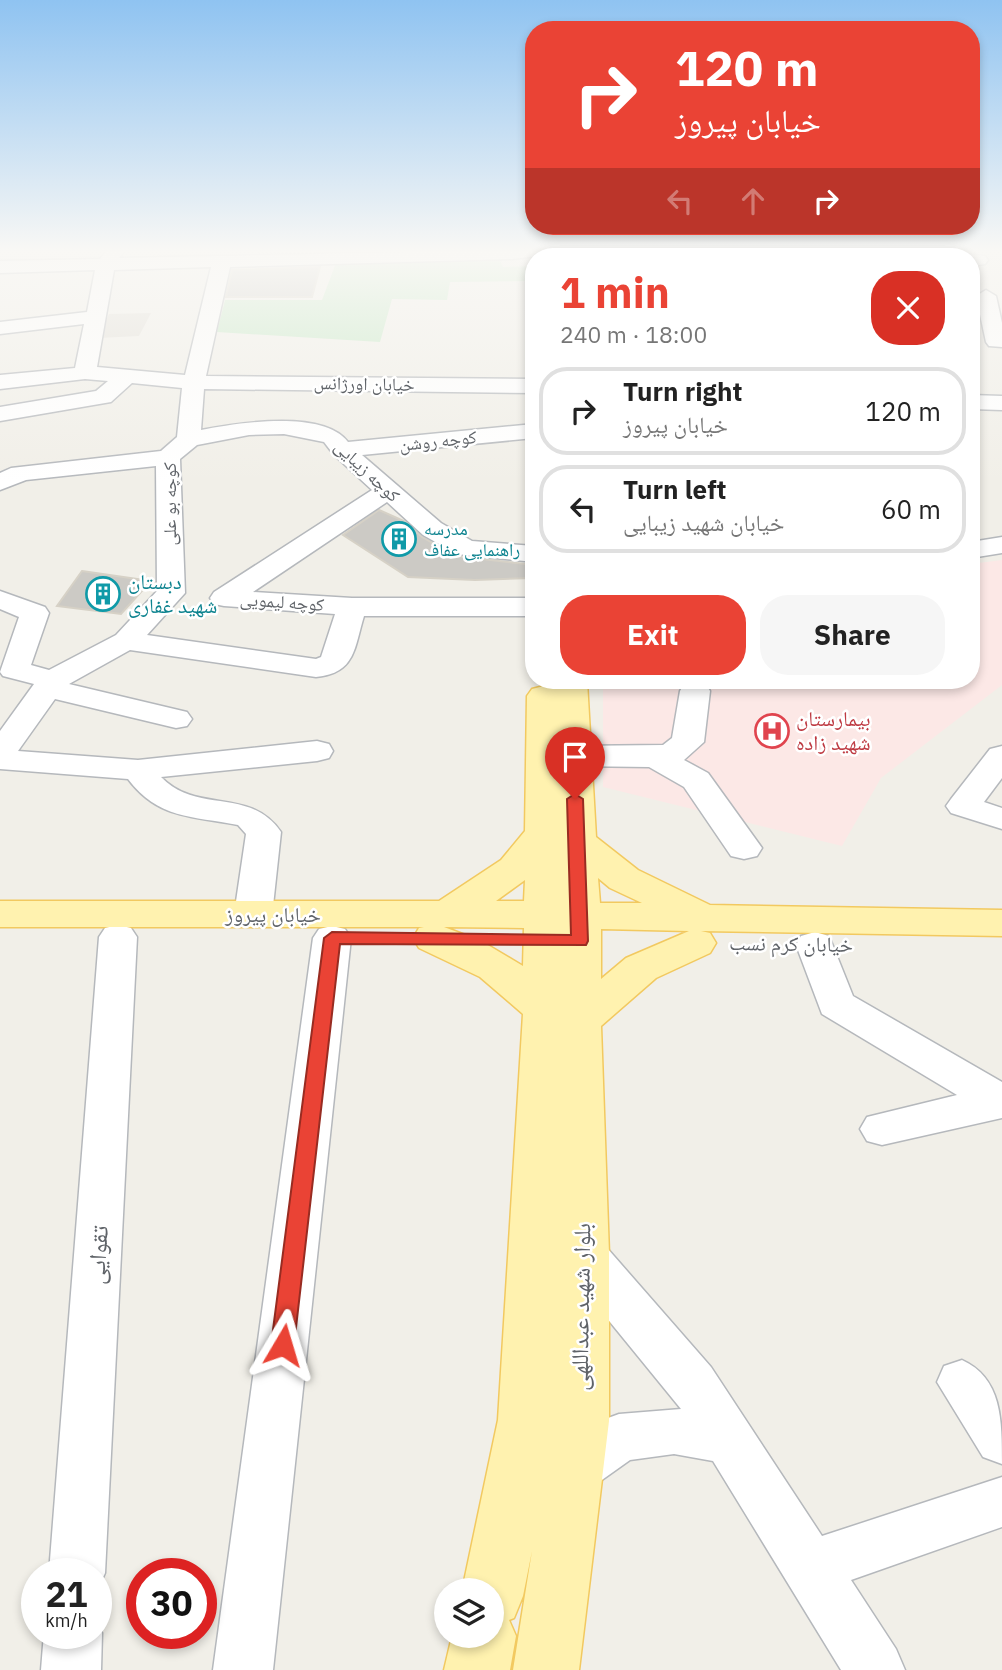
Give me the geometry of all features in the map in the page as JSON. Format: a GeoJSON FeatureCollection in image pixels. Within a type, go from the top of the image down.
{"type":"FeatureCollection","features":[{"type":"Feature","properties":{"kind":"main road"},"geometry":{"type":"LineString","coordinates":[[496,1578],[527,1420],[562,966],[562,836],[545,689]]}},
{"type":"Feature","properties":{"kind":"main road"},"geometry":{"type":"LineString","coordinates":[[562,836],[700,931],[641,968],[562,966],[530,993],[490,962],[469,950],[441,926],[562,836],[572,756],[570,689]]}},
{"type":"Feature","properties":{"kind":"main road","name":"خیابان پیروز"},"geometry":{"type":"LineString","coordinates":[[0,914],[253,915],[441,926],[562,966]]}},
{"type":"Feature","properties":{"kind":"main road","name":"خیابان کرم نسب"},"geometry":{"type":"LineString","coordinates":[[562,966],[700,931],[811,932],[1002,923]]}},
{"type":"Feature","properties":{"kind":"main road","name":"خیابان پیروز"},"geometry":{"type":"LineString","coordinates":[[0,936],[332,938],[441,926]]}},
{"type":"Feature","properties":{"kind":"main road","name":"خیابان کرم نسب"},"geometry":{"type":"LineString","coordinates":[[811,932],[1002,945]]}},
{"type":"Feature","properties":{"kind":"main road","name":"بلوار شهید عبداللهی"},"geometry":{"type":"LineString","coordinates":[[545,1670],[580,1421],[583,1254],[562,966]]}},
{"type":"Feature","properties":{"kind":"main road"},"geometry":{"type":"LineString","coordinates":[[477,1670],[482,1648]]}},
{"type":"Feature","properties":{"kind":"street"},"geometry":{"type":"LineString","coordinates":[[85,373],[94,327]]}},
{"type":"Feature","properties":{"kind":"street","name":"کوچه بو علی"},"geometry":{"type":"LineString","coordinates":[[171,593],[168,457],[189,439],[194,382],[207,327]]}},
{"type":"Feature","properties":{"kind":"street"},"geometry":{"type":"LineString","coordinates":[[993,347],[996,327]]}},
{"type":"Feature","properties":{"kind":"street","name":"خیابان اورژانس"},"geometry":{"type":"LineString","coordinates":[[0,382],[85,373],[194,382],[525,386]]}},
{"type":"Feature","properties":{"kind":"street"},"geometry":{"type":"LineString","coordinates":[[0,414],[103,397],[127,376]]}},
{"type":"Feature","properties":{"kind":"street"},"geometry":{"type":"LineString","coordinates":[[980,402],[1002,403]]}},
{"type":"Feature","properties":{"kind":"street","name":"کوچه زیبایی"},"geometry":{"type":"LineString","coordinates":[[189,439],[249,428],[284,427],[332,437],[342,450],[432,529],[466,548],[525,553]]}},
{"type":"Feature","properties":{"kind":"street","name":"کوچه روشن"},"geometry":{"type":"LineString","coordinates":[[342,450],[525,432]]}},
{"type":"Feature","properties":{"kind":"street"},"geometry":{"type":"LineString","coordinates":[[0,482],[20,473],[168,457]]}},
{"type":"Feature","properties":{"kind":"street","name":"کوچه لیمویی"},"geometry":{"type":"LineString","coordinates":[[224,598],[387,491]]}},
{"type":"Feature","properties":{"kind":"street"},"geometry":{"type":"LineString","coordinates":[[980,549],[1002,545]]}},
{"type":"Feature","properties":{"kind":"street"},"geometry":{"type":"LineString","coordinates":[[0,753],[50,684],[126,640],[171,593],[224,598]]}},
{"type":"Feature","properties":{"kind":"street"},"geometry":{"type":"LineString","coordinates":[[0,598],[35,613],[15,670],[50,684],[176,719]]}},
{"type":"Feature","properties":{"kind":"street","name":"کوچه لیمویی"},"geometry":{"type":"LineString","coordinates":[[224,598],[352,607],[525,607]]}},
{"type":"Feature","properties":{"kind":"street"},"geometry":{"type":"LineString","coordinates":[[126,640],[234,657],[316,668],[327,667],[335,661],[352,607]]}},
{"type":"Feature","properties":{"kind":"street"},"geometry":{"type":"LineString","coordinates":[[572,756],[656,757],[675,752],[688,742],[695,691]]}},
{"type":"Feature","properties":{"kind":"street"},"geometry":{"type":"LineString","coordinates":[[0,760],[138,770],[317,751]]}},
{"type":"Feature","properties":{"kind":"street"},"geometry":{"type":"LineString","coordinates":[[1002,756],[963,806],[1002,819]]}},
{"type":"Feature","properties":{"kind":"street"},"geometry":{"type":"LineString","coordinates":[[656,757],[696,780],[744,848]]}},
{"type":"Feature","properties":{"kind":"street"},"geometry":{"type":"LineString","coordinates":[[138,770],[151,787],[171,802],[249,817],[264,832],[253,915]]}},
{"type":"Feature","properties":{"kind":"street"},"geometry":{"type":"LineString","coordinates":[[811,932],[836,1004],[1001,1101]]}},
{"type":"Feature","properties":{"kind":"street","name":"تقوایی"},"geometry":{"type":"LineString","coordinates":[[78,1558],[118,936]]}},
{"type":"Feature","properties":{"kind":"street"},"geometry":{"type":"LineString","coordinates":[[243,1670],[332,938]]}},
{"type":"Feature","properties":{"kind":"street"},"geometry":{"type":"LineString","coordinates":[[881,1129],[1001,1101]]}},
{"type":"Feature","properties":{"kind":"street"},"geometry":{"type":"LineString","coordinates":[[583,1254],[693,1383],[875,1670]]}},
{"type":"Feature","properties":{"kind":"street"},"geometry":{"type":"LineString","coordinates":[[962,1382],[1002,1440]]}},
{"type":"Feature","properties":{"kind":"street"},"geometry":{"type":"LineString","coordinates":[[573,1470],[619,1438],[674,1430],[729,1440]]}},
{"type":"Feature","properties":{"kind":"street"},"geometry":{"type":"LineString","coordinates":[[810,1567],[1002,1502]]}},
{"type":"Feature","properties":{"kind":"street"},"geometry":{"type":"LineString","coordinates":[[71,1670],[72,1649]]}},
{"type":"Feature","properties":{"kind":"shaded area"},"geometry":{"type":"Polygon","coordinates":[[[103,327],[144,327],[139,336],[98,338],[103,327]]]}},
{"type":"Feature","properties":{"kind":"shaded area","name":"بیمارستان شهید زاده"},"geometry":{"type":"Polygon","coordinates":[[[1002,560],[1002,685],[881,778],[842,846],[603,787],[603,689],[980,689],[980,563],[1002,560]]]}},
{"type":"Feature","properties":{"kind":"green space"},"geometry":{"type":"Polygon","coordinates":[[[218,327],[384,327],[380,342],[217,332],[218,327]]]}},
{"type":"Feature","properties":{"kind":"building","name":"مدرسه راهنمایی عفاف"},"geometry":{"type":"Polygon","coordinates":[[[379,510],[404,521],[422,537],[456,556],[525,564],[525,578],[475,580],[408,577],[343,535],[379,510]]]}},
{"type":"Feature","properties":{"kind":"building","name":"دبستان شهید غفاری"},"geometry":{"type":"Polygon","coordinates":[[[82,571],[151,581],[121,614],[57,606],[82,571]]]}},
{"type":"Feature","properties":{"kind":"place","name":"مدرسه راهنمایی عفاف"},"geometry":{"type":"Point","coordinates":[399,539]}},
{"type":"Feature","properties":{"kind":"place","name":"دبستان شهید غفاری"},"geometry":{"type":"Point","coordinates":[103,594]}},
{"type":"Feature","properties":{"kind":"place","name":"بیمارستان شهید زاده"},"geometry":{"type":"Point","coordinates":[772,731]}},
{"type":"Feature","properties":{"kind":"route"},"geometry":{"type":"LineString","coordinates":[[283,1345],[332,938],[580,941],[575,799]]}}]}
